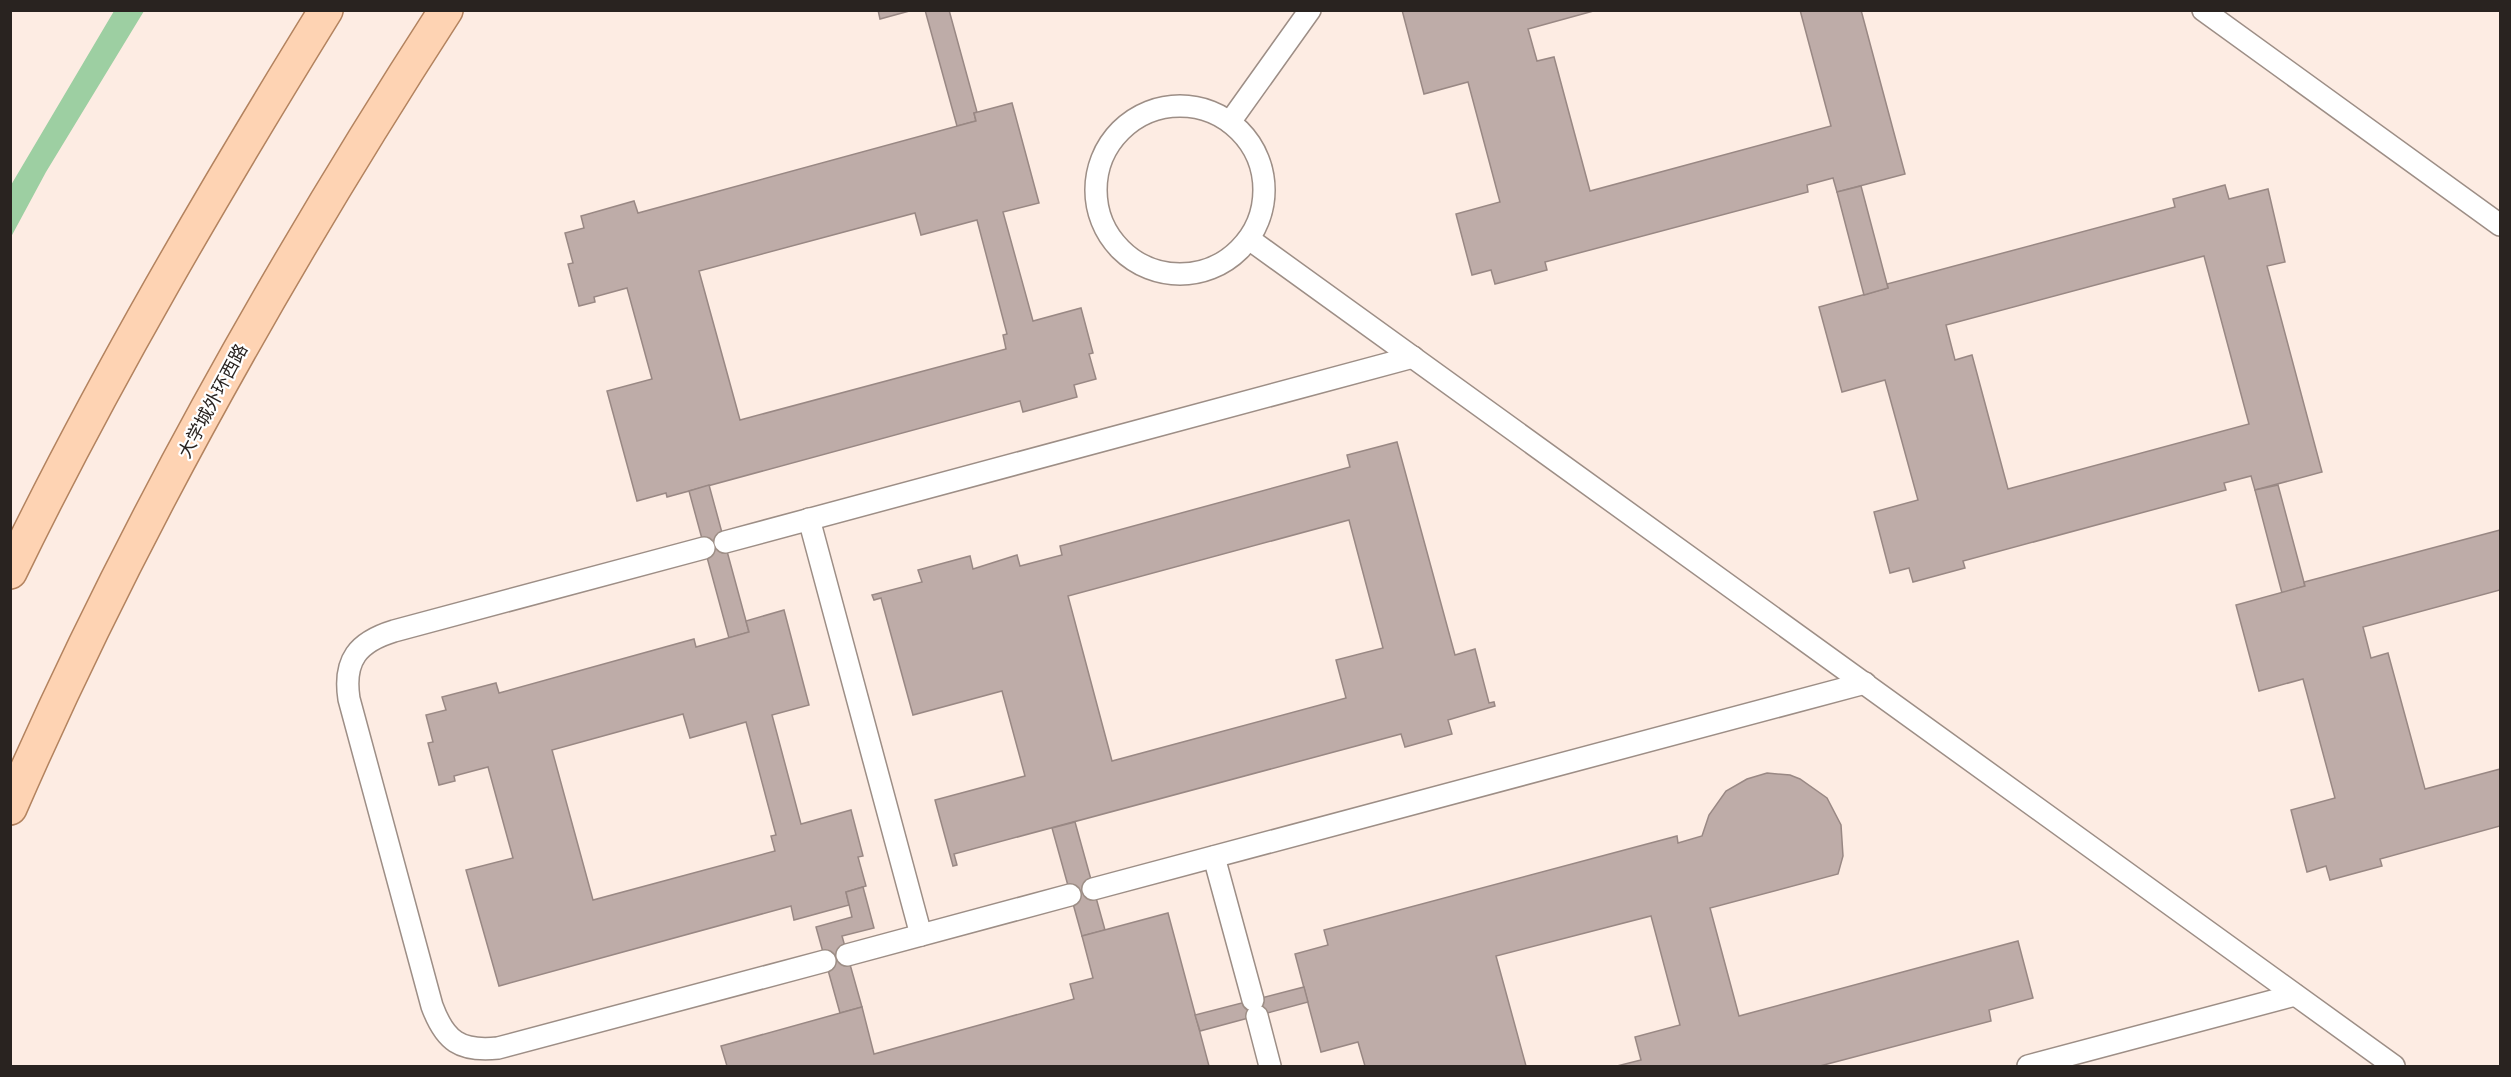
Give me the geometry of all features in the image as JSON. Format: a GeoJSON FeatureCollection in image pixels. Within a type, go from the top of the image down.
{"type":"FeatureCollection","features":[{"type":"Feature","properties":{"kind":"main road"},"geometry":{"type":"LineString","coordinates":[[10,572],[70,454],[180,251],[326,10]]}},
{"type":"Feature","properties":{"kind":"main road","name":"大学城外环西路"},"geometry":{"type":"LineString","coordinates":[[10,808],[124,568],[267,300],[340,177],[446,10]]}},
{"type":"Feature","properties":{"kind":"lane"},"geometry":{"type":"LineString","coordinates":[[1230,122],[1310,10]]}},
{"type":"Feature","properties":{"kind":"lane"},"geometry":{"type":"LineString","coordinates":[[2203,10],[2500,225]]}},
{"type":"Feature","properties":{"kind":"lane"},"geometry":{"type":"LineString","coordinates":[[1186,106],[1209,111],[1230,122],[1245,137],[1257,155],[1264,176],[1264,198],[1259,219],[1249,239],[1233,256],[1213,268],[1191,274],[1167,273],[1145,267],[1125,254],[1110,237],[1100,216],[1096,193],[1098,170],[1107,148],[1122,130],[1141,116],[1162,108],[1186,106]]}},
{"type":"Feature","properties":{"kind":"lane"},"geometry":{"type":"LineString","coordinates":[[1249,239],[2394,1066]]}},
{"type":"Feature","properties":{"kind":"lane"},"geometry":{"type":"LineString","coordinates":[[825,961],[498,1048],[482,1050],[459,1045],[442,1029],[432,1006],[349,699],[348,674],[357,652],[376,637],[394,631],[1413,357]]}},
{"type":"Feature","properties":{"kind":"lane"},"geometry":{"type":"LineString","coordinates":[[809,519],[921,935]]}},
{"type":"Feature","properties":{"kind":"lane"},"geometry":{"type":"LineString","coordinates":[[1093,889],[1865,683]]}},
{"type":"Feature","properties":{"kind":"lane"},"geometry":{"type":"LineString","coordinates":[[1214,857],[1270,1066]]}},
{"type":"Feature","properties":{"kind":"lane"},"geometry":{"type":"LineString","coordinates":[[847,955],[1070,895]]}},
{"type":"Feature","properties":{"kind":"lane"},"geometry":{"type":"LineString","coordinates":[[2028,1066],[2295,995]]}},
{"type":"Feature","properties":{"kind":"green space"},"geometry":{"type":"Polygon","coordinates":[[[114,11],[144,11],[46,172],[11,237],[11,185],[114,11]]]}},
{"type":"Feature","properties":{"kind":"building"},"geometry":{"type":"Polygon","coordinates":[[[878,10],[913,10],[880,19],[878,10]]]}},
{"type":"Feature","properties":{"kind":"building"},"geometry":{"type":"Polygon","coordinates":[[[925,10],[949,10],[977,112],[974,113],[976,121],[957,126],[925,10]]]}},
{"type":"Feature","properties":{"kind":"building"},"geometry":{"type":"Polygon","coordinates":[[[1402,10],[1597,10],[1528,29],[1537,61],[1554,57],[1590,191],[1831,126],[1800,10],[1861,10],[1905,174],[1837,192],[1833,178],[1807,185],[1808,192],[1545,262],[1547,270],[1495,284],[1491,270],[1472,275],[1456,214],[1500,202],[1468,82],[1424,94],[1402,10]]]}},
{"type":"Feature","properties":{"kind":"building"},"geometry":{"type":"Polygon","coordinates":[[[1012,103],[1039,203],[1003,212],[1033,321],[1081,308],[1093,353],[1089,354],[1096,379],[1074,385],[1077,397],[1023,412],[1020,401],[667,497],[666,493],[637,501],[607,391],[652,379],[627,288],[594,297],[595,302],[579,306],[568,264],[573,263],[565,233],[584,228],[581,216],[634,201],[638,213],[976,121],[974,113],[1012,103]],[[915,213],[699,271],[740,420],[1006,349],[1003,335],[1007,334],[977,220],[921,235],[915,213]]]}},
{"type":"Feature","properties":{"kind":"building"},"geometry":{"type":"Polygon","coordinates":[[[2225,185],[2229,199],[2268,189],[2285,262],[2267,266],[2322,472],[2255,490],[2251,476],[2224,483],[2226,490],[1963,561],[1965,568],[1913,582],[1909,568],[1890,573],[1874,512],[1918,500],[1885,380],[1842,392],[1819,307],[1888,288],[1887,284],[2175,207],[2173,199],[2225,185]],[[2204,256],[1946,325],[1955,360],[1972,355],[2008,489],[2249,424],[2204,256]]]}},
{"type":"Feature","properties":{"kind":"building"},"geometry":{"type":"Polygon","coordinates":[[[1861,186],[1888,288],[1864,295],[1837,192],[1861,186]]]}},
{"type":"Feature","properties":{"kind":"building"},"geometry":{"type":"Polygon","coordinates":[[[1397,442],[1455,655],[1475,649],[1489,703],[1494,702],[1495,706],[1448,720],[1452,734],[1405,747],[1401,734],[954,854],[957,865],[953,866],[935,800],[1025,776],[1002,691],[913,715],[881,598],[874,600],[872,595],[922,582],[918,570],[970,556],[973,569],[1017,555],[1020,566],[1062,555],[1060,546],[1350,467],[1347,455],[1397,442]],[[1349,520],[1068,596],[1112,761],[1346,698],[1336,660],[1383,648],[1349,520]]]}},
{"type":"Feature","properties":{"kind":"building"},"geometry":{"type":"Polygon","coordinates":[[[709,485],[749,632],[729,638],[689,491],[709,485]]]}},
{"type":"Feature","properties":{"kind":"building"},"geometry":{"type":"Polygon","coordinates":[[[2278,485],[2305,586],[2282,593],[2255,490],[2278,485]]]}},
{"type":"Feature","properties":{"kind":"building"},"geometry":{"type":"Polygon","coordinates":[[[2500,530],[2500,590],[2363,627],[2371,658],[2388,653],[2425,789],[2500,769],[2500,826],[2380,859],[2382,866],[2330,880],[2326,866],[2307,872],[2291,810],[2335,798],[2303,679],[2259,691],[2236,605],[2305,586],[2304,582],[2500,530]]]}},
{"type":"Feature","properties":{"kind":"building"},"geometry":{"type":"Polygon","coordinates":[[[784,610],[809,705],[772,715],[801,824],[851,810],[863,856],[858,857],[866,886],[846,892],[849,905],[794,920],[791,906],[499,986],[466,870],[513,858],[488,767],[454,776],[455,781],[439,785],[428,743],[433,742],[426,715],[446,710],[442,697],[496,683],[499,693],[694,639],[696,647],[749,632],[746,621],[784,610]],[[683,714],[552,750],[593,900],[775,851],[771,836],[776,835],[746,722],[690,738],[683,714]]]}},
{"type":"Feature","properties":{"kind":"building"},"geometry":{"type":"Polygon","coordinates":[[[1767,773],[1790,775],[1800,779],[1827,798],[1841,825],[1843,856],[1838,874],[1710,908],[1739,1016],[2018,941],[2033,998],[1989,1010],[1991,1021],[1820,1066],[1617,1066],[1641,1060],[1635,1037],[1680,1025],[1651,916],[1496,956],[1526,1066],[1365,1066],[1358,1042],[1321,1052],[1295,954],[1328,945],[1324,930],[1677,836],[1678,843],[1702,836],[1709,815],[1726,791],[1747,779],[1767,773]]]}},
{"type":"Feature","properties":{"kind":"building"},"geometry":{"type":"Polygon","coordinates":[[[1075,822],[1105,930],[1082,936],[1052,828],[1075,822]]]}},
{"type":"Feature","properties":{"kind":"building"},"geometry":{"type":"Polygon","coordinates":[[[863,887],[874,928],[842,936],[862,1007],[840,1013],[816,927],[852,917],[846,892],[863,887]]]}},
{"type":"Feature","properties":{"kind":"building"},"geometry":{"type":"Polygon","coordinates":[[[1168,913],[1209,1066],[727,1066],[721,1046],[862,1007],[874,1054],[1074,999],[1070,984],[1093,978],[1082,936],[1168,913]]]}},
{"type":"Feature","properties":{"kind":"building"},"geometry":{"type":"Polygon","coordinates":[[[1304,987],[1308,1002],[1200,1031],[1195,1015],[1304,987]]]}}]}
